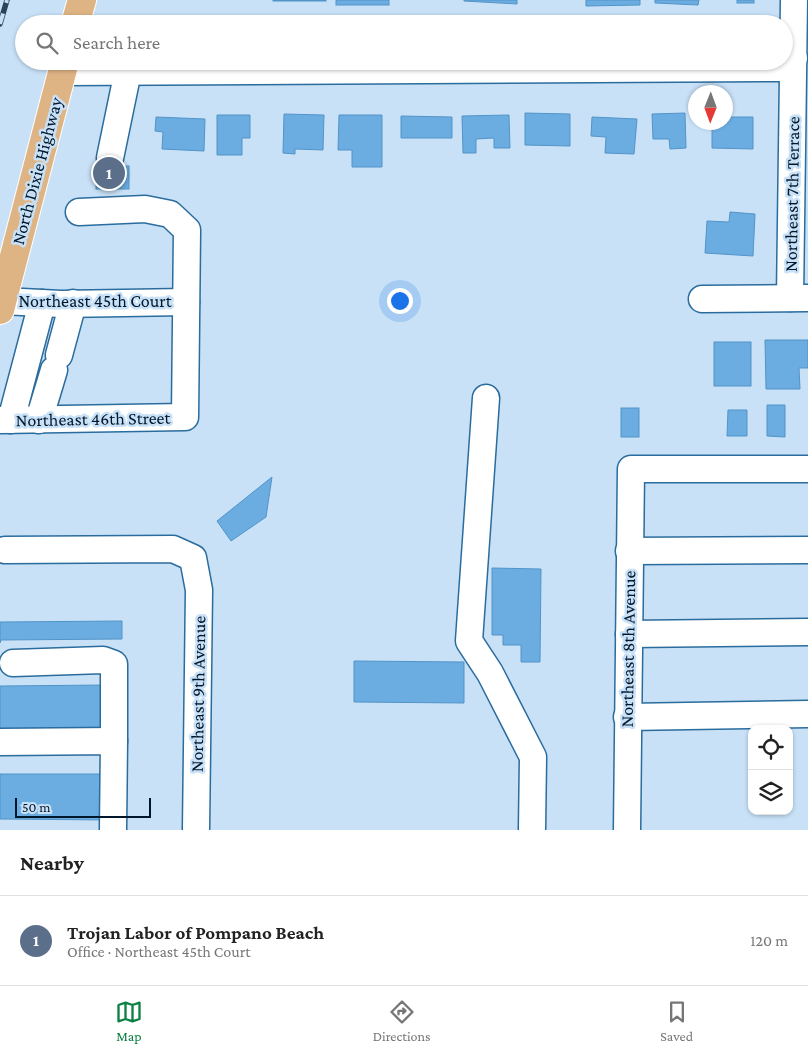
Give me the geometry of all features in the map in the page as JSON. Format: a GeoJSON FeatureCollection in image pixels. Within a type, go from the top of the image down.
{"type":"FeatureCollection","features":[{"type":"Feature","properties":{"kind":"main road"},"geometry":{"type":"LineString","coordinates":[[78,15],[82,0]]}},
{"type":"Feature","properties":{"kind":"main road","name":"North Dixie Highway"},"geometry":{"type":"LineString","coordinates":[[1,306],[63,70]]}},
{"type":"Feature","properties":{"kind":"street","name":"Northeast 7th Terrace"},"geometry":{"type":"LineString","coordinates":[[794,0],[799,298]]}},
{"type":"Feature","properties":{"kind":"street"},"geometry":{"type":"LineString","coordinates":[[115,70],[346,70]]}},
{"type":"Feature","properties":{"kind":"street"},"geometry":{"type":"LineString","coordinates":[[110,158],[128,71]]}},
{"type":"Feature","properties":{"kind":"street"},"geometry":{"type":"LineString","coordinates":[[79,212],[145,209],[170,214],[188,230],[186,302]]}},
{"type":"Feature","properties":{"kind":"street"},"geometry":{"type":"LineString","coordinates":[[702,299],[799,298]]}},
{"type":"Feature","properties":{"kind":"street","name":"Northeast 45th Court"},"geometry":{"type":"LineString","coordinates":[[1,306],[42,303],[186,302]]}},
{"type":"Feature","properties":{"kind":"street","name":"Northeast 46th Street"},"geometry":{"type":"LineString","coordinates":[[6,420],[185,417],[186,302]]}},
{"type":"Feature","properties":{"kind":"street"},"geometry":{"type":"LineString","coordinates":[[6,420],[42,303]]}},
{"type":"Feature","properties":{"kind":"street"},"geometry":{"type":"LineString","coordinates":[[39,420],[73,304]]}},
{"type":"Feature","properties":{"kind":"street"},"geometry":{"type":"LineString","coordinates":[[486,398],[468,641],[490,673],[533,757],[532,830]]}},
{"type":"Feature","properties":{"kind":"street","name":"Northeast 8th Avenue"},"geometry":{"type":"LineString","coordinates":[[627,830],[631,468],[808,469]]}},
{"type":"Feature","properties":{"kind":"street","name":"Northeast 9th Avenue"},"geometry":{"type":"LineString","coordinates":[[5,550],[173,549],[193,558],[199,590],[196,830]]}},
{"type":"Feature","properties":{"kind":"street"},"geometry":{"type":"LineString","coordinates":[[629,551],[808,550]]}},
{"type":"Feature","properties":{"kind":"street"},"geometry":{"type":"LineString","coordinates":[[628,634],[808,632]]}},
{"type":"Feature","properties":{"kind":"street"},"geometry":{"type":"LineString","coordinates":[[13,663],[103,660],[114,664],[113,830]]}},
{"type":"Feature","properties":{"kind":"street"},"geometry":{"type":"LineString","coordinates":[[627,717],[808,714]]}},
{"type":"Feature","properties":{"kind":"street"},"geometry":{"type":"LineString","coordinates":[[0,742],[114,741]]}},
{"type":"Feature","properties":{"kind":"building"},"geometry":{"type":"Polygon","coordinates":[[[326,0],[326,1],[273,1],[326,0]]]}},
{"type":"Feature","properties":{"kind":"building"},"geometry":{"type":"Polygon","coordinates":[[[336,0],[389,0],[389,5],[336,5],[336,0]]]}},
{"type":"Feature","properties":{"kind":"building"},"geometry":{"type":"Polygon","coordinates":[[[517,0],[517,4],[464,1],[517,0]]]}},
{"type":"Feature","properties":{"kind":"building"},"geometry":{"type":"Polygon","coordinates":[[[586,0],[640,0],[640,5],[586,6],[586,0]]]}},
{"type":"Feature","properties":{"kind":"building"},"geometry":{"type":"Polygon","coordinates":[[[655,0],[699,0],[698,5],[655,3],[655,0]]]}},
{"type":"Feature","properties":{"kind":"building"},"geometry":{"type":"Polygon","coordinates":[[[737,0],[754,0],[754,3],[737,3],[737,0]]]}},
{"type":"Feature","properties":{"kind":"building"},"geometry":{"type":"Polygon","coordinates":[[[525,113],[570,114],[570,146],[525,145],[525,113]]]}},
{"type":"Feature","properties":{"kind":"building"},"geometry":{"type":"Polygon","coordinates":[[[685,113],[686,148],[670,149],[669,139],[653,139],[652,114],[685,113]]]}},
{"type":"Feature","properties":{"kind":"building"},"geometry":{"type":"Polygon","coordinates":[[[284,114],[324,115],[323,150],[295,149],[295,154],[283,153],[284,114]]]}},
{"type":"Feature","properties":{"kind":"building"},"geometry":{"type":"Polygon","coordinates":[[[217,115],[250,115],[250,138],[242,138],[242,155],[217,155],[217,115]]]}},
{"type":"Feature","properties":{"kind":"building"},"geometry":{"type":"Polygon","coordinates":[[[339,115],[382,115],[382,167],[352,167],[352,150],[338,150],[339,115]]]}},
{"type":"Feature","properties":{"kind":"building"},"geometry":{"type":"Polygon","coordinates":[[[509,115],[510,148],[494,148],[494,138],[476,139],[476,153],[463,153],[462,116],[509,115]]]}},
{"type":"Feature","properties":{"kind":"building"},"geometry":{"type":"Polygon","coordinates":[[[401,116],[452,117],[452,138],[401,138],[401,116]]]}},
{"type":"Feature","properties":{"kind":"building"},"geometry":{"type":"Polygon","coordinates":[[[156,117],[205,119],[204,151],[162,149],[163,132],[155,131],[156,117]]]}},
{"type":"Feature","properties":{"kind":"building"},"geometry":{"type":"Polygon","coordinates":[[[592,117],[637,119],[634,154],[605,153],[606,137],[591,136],[592,117]]]}},
{"type":"Feature","properties":{"kind":"building"},"geometry":{"type":"Polygon","coordinates":[[[733,117],[753,117],[753,149],[712,148],[712,130],[733,130],[733,117]]]}},
{"type":"Feature","properties":{"kind":"building"},"geometry":{"type":"Polygon","coordinates":[[[96,166],[129,166],[129,189],[96,189],[96,166]]]}},
{"type":"Feature","properties":{"kind":"building"},"geometry":{"type":"Polygon","coordinates":[[[730,212],[755,214],[753,256],[705,253],[707,221],[729,222],[730,212]]]}},
{"type":"Feature","properties":{"kind":"building"},"geometry":{"type":"Polygon","coordinates":[[[765,340],[808,340],[808,368],[799,368],[800,389],[766,389],[765,340]]]}},
{"type":"Feature","properties":{"kind":"building"},"geometry":{"type":"Polygon","coordinates":[[[714,342],[751,342],[751,386],[714,386],[714,342]]]}},
{"type":"Feature","properties":{"kind":"building"},"geometry":{"type":"Polygon","coordinates":[[[767,405],[785,405],[785,437],[767,436],[767,405]]]}},
{"type":"Feature","properties":{"kind":"building"},"geometry":{"type":"Polygon","coordinates":[[[621,408],[639,408],[639,437],[621,437],[621,408]]]}},
{"type":"Feature","properties":{"kind":"building"},"geometry":{"type":"Polygon","coordinates":[[[728,410],[747,410],[747,436],[727,436],[728,410]]]}},
{"type":"Feature","properties":{"kind":"building"},"geometry":{"type":"Polygon","coordinates":[[[272,477],[266,517],[231,541],[217,521],[272,477]]]}},
{"type":"Feature","properties":{"kind":"building"},"geometry":{"type":"Polygon","coordinates":[[[492,568],[541,569],[540,662],[521,662],[521,645],[503,645],[503,635],[492,635],[492,568]]]}},
{"type":"Feature","properties":{"kind":"building"},"geometry":{"type":"Polygon","coordinates":[[[122,621],[122,639],[1,640],[0,643],[0,622],[122,621]]]}},
{"type":"Feature","properties":{"kind":"building"},"geometry":{"type":"Polygon","coordinates":[[[354,661],[464,662],[464,703],[354,702],[354,661]]]}},
{"type":"Feature","properties":{"kind":"building"},"geometry":{"type":"Polygon","coordinates":[[[106,685],[105,732],[0,733],[0,686],[106,685]]]}},
{"type":"Feature","properties":{"kind":"building"},"geometry":{"type":"Polygon","coordinates":[[[0,774],[107,774],[107,820],[0,819],[0,774]]]}},
{"type":"Feature","properties":{"kind":"railway"},"geometry":{"type":"LineString","coordinates":[[0,24],[7,0]]}},
{"type":"Feature","properties":{"kind":"place","name":"Trojan Labor of Pompano Beach"},"geometry":{"type":"Point","coordinates":[109,173]}}]}
